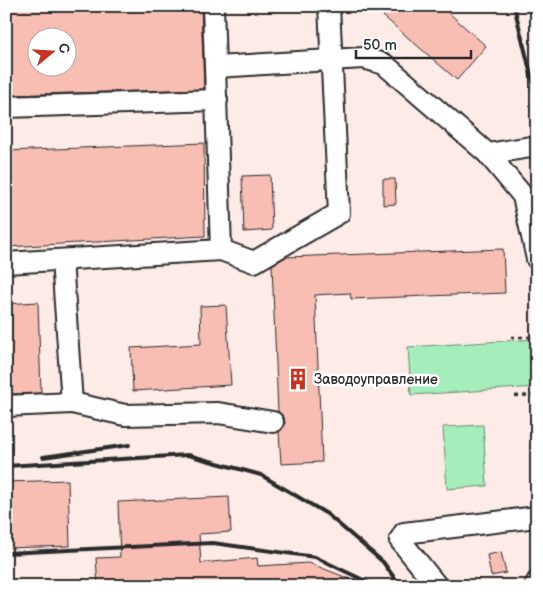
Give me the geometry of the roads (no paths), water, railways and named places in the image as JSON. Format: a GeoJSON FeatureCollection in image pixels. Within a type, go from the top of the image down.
{"type":"FeatureCollection","features":[{"type":"Feature","properties":{"kind":"lane"},"geometry":{"type":"LineString","coordinates":[[213,6],[221,250]]}},
{"type":"Feature","properties":{"kind":"lane"},"geometry":{"type":"LineString","coordinates":[[6,263],[221,250],[254,262],[339,213],[329,6]]}},
{"type":"Feature","properties":{"kind":"lane"},"geometry":{"type":"LineString","coordinates":[[216,67],[362,58],[384,64],[488,154],[523,196],[537,259]]}},
{"type":"Feature","properties":{"kind":"lane"},"geometry":{"type":"LineString","coordinates":[[6,107],[217,100]]}},
{"type":"Feature","properties":{"kind":"lane"},"geometry":{"type":"LineString","coordinates":[[488,154],[537,146]]}},
{"type":"Feature","properties":{"kind":"lane"},"geometry":{"type":"LineString","coordinates":[[62,260],[72,403]]}},
{"type":"Feature","properties":{"kind":"lane"},"geometry":{"type":"LineString","coordinates":[[6,406],[72,403],[125,416],[218,413],[273,422]]}},
{"type":"Feature","properties":{"kind":"lane"},"geometry":{"type":"LineString","coordinates":[[437,586],[400,540],[404,533],[537,517]]}},
{"type":"Feature","properties":{"kind":"lane"},"geometry":{"type":"LineString","coordinates":[[535,586],[537,582]]}},
{"type":"Feature","properties":{"kind":"railway"},"geometry":{"type":"LineString","coordinates":[[514,6],[537,99]]}},
{"type":"Feature","properties":{"kind":"railway"},"geometry":{"type":"LineString","coordinates":[[43,457],[129,445]]}},
{"type":"Feature","properties":{"kind":"railway"},"geometry":{"type":"LineString","coordinates":[[6,466],[188,455],[261,475],[327,514],[383,562],[400,586]]}},
{"type":"Feature","properties":{"kind":"railway"},"geometry":{"type":"LineString","coordinates":[[6,553],[213,543],[315,557],[376,586]]}},
{"type":"Feature","properties":{"kind":"place","name":"Заводоуправление"},"geometry":{"type":"Point","coordinates":[298,379]}}]}
